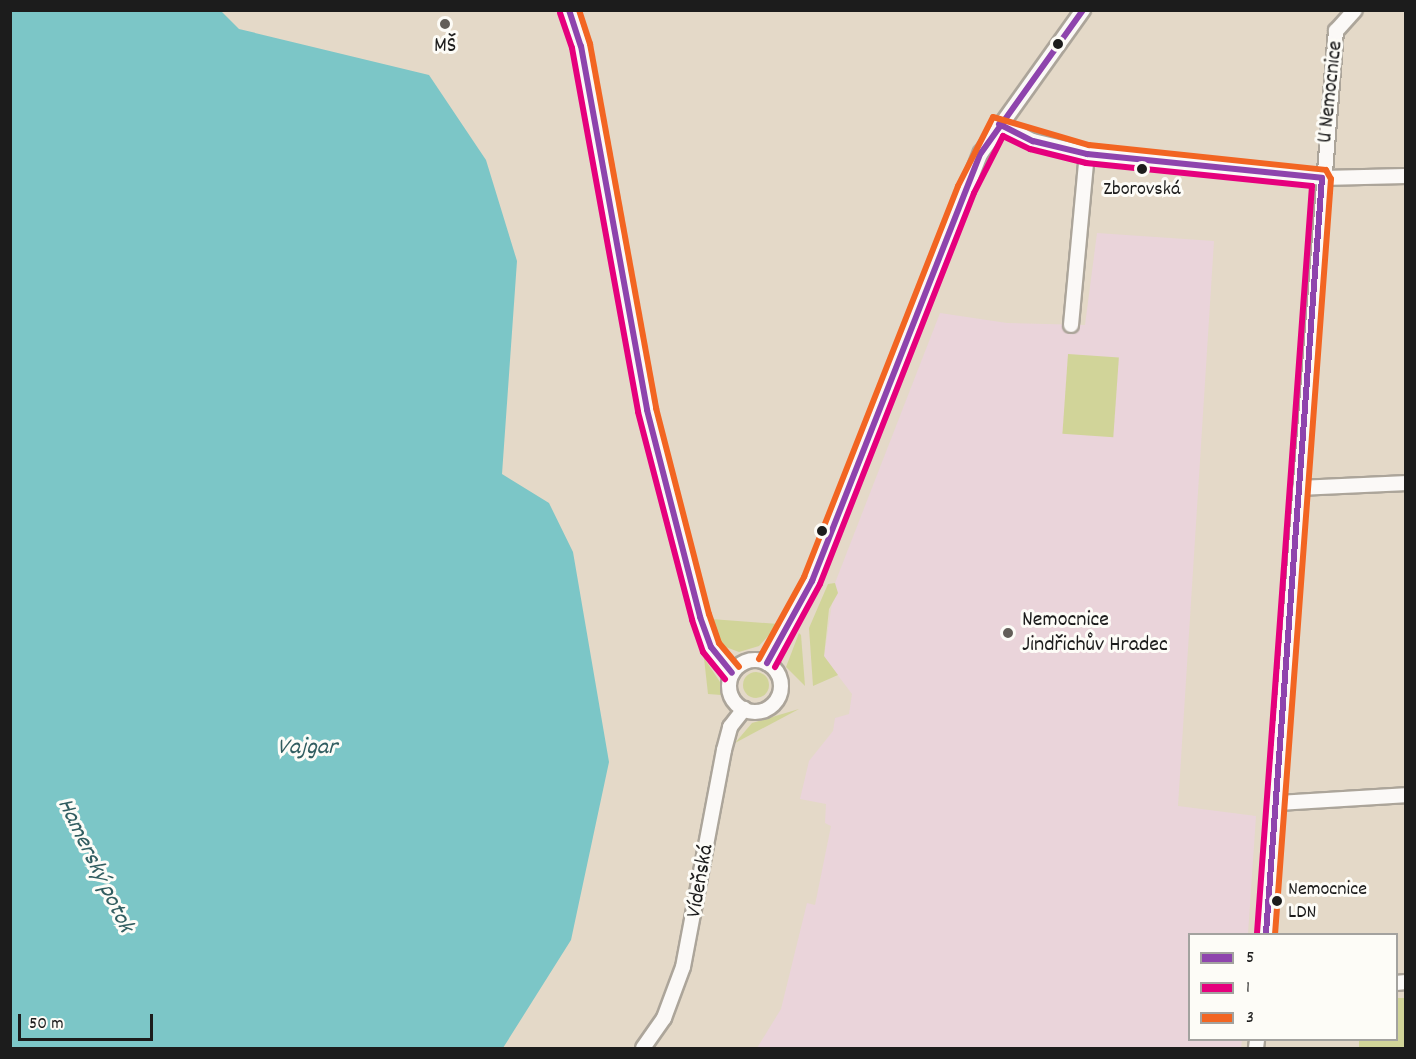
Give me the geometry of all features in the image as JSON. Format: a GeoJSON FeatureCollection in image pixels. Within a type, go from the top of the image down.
{"type":"FeatureCollection","features":[{"type":"Feature","properties":{"kind":"street"},"geometry":{"type":"LineString","coordinates":[[767,663],[812,581],[966,189],[999,124],[1083,10]]}},
{"type":"Feature","properties":{"kind":"street","name":"U Nemocnice"},"geometry":{"type":"LineString","coordinates":[[1266,933],[1322,178],[1336,31],[1355,10]]}},
{"type":"Feature","properties":{"kind":"street"},"geometry":{"type":"LineString","coordinates":[[575,13],[646,410],[700,617],[711,647],[732,674]]}},
{"type":"Feature","properties":{"kind":"street"},"geometry":{"type":"LineString","coordinates":[[999,124],[1033,141],[1087,153],[1322,178],[1406,176]]}},
{"type":"Feature","properties":{"kind":"street"},"geometry":{"type":"LineString","coordinates":[[1071,325],[1087,153]]}},
{"type":"Feature","properties":{"kind":"street"},"geometry":{"type":"LineString","coordinates":[[1300,488],[1406,483]]}},
{"type":"Feature","properties":{"kind":"street"},"geometry":{"type":"LineString","coordinates":[[751,660],[767,663],[778,676],[776,700],[765,710],[744,709],[729,690],[732,674],[751,660]]}},
{"type":"Feature","properties":{"kind":"street","name":"Vídeňská"},"geometry":{"type":"LineString","coordinates":[[643,1048],[664,1018],[683,967],[724,750],[730,727],[744,709]]}},
{"type":"Feature","properties":{"kind":"street"},"geometry":{"type":"LineString","coordinates":[[1277,803],[1406,795]]}},
{"type":"Feature","properties":{"kind":"shaded area","name":"Nemocnice Jindřichův Hradec"},"geometry":{"type":"Polygon","coordinates":[[[1097,233],[1214,241],[1178,806],[1256,816],[1248,933],[1188,933],[1188,1041],[1242,1041],[1241,1048],[757,1048],[781,1009],[807,903],[815,905],[831,826],[825,823],[826,804],[800,799],[809,761],[833,731],[835,718],[849,714],[852,694],[824,657],[835,583],[940,313],[1007,323],[1085,325],[1097,233]]]}},
{"type":"Feature","properties":{"kind":"green space"},"geometry":{"type":"Polygon","coordinates":[[[1068,354],[1119,358],[1113,437],[1062,434],[1068,354]]]}},
{"type":"Feature","properties":{"kind":"green space"},"geometry":{"type":"Polygon","coordinates":[[[835,583],[838,593],[829,609],[824,656],[838,675],[813,686],[809,628],[828,584],[835,583]]]}},
{"type":"Feature","properties":{"kind":"green space"},"geometry":{"type":"Polygon","coordinates":[[[711,619],[779,624],[759,646],[739,652],[723,646],[711,619]]]}},
{"type":"Feature","properties":{"kind":"green space"},"geometry":{"type":"Polygon","coordinates":[[[799,633],[801,635],[805,686],[786,667],[799,633]]]}},
{"type":"Feature","properties":{"kind":"green space"},"geometry":{"type":"Polygon","coordinates":[[[704,658],[720,682],[721,695],[708,694],[704,658]]]}},
{"type":"Feature","properties":{"kind":"green space"},"geometry":{"type":"Polygon","coordinates":[[[756,672],[765,676],[769,685],[765,694],[756,698],[747,694],[743,685],[747,676],[756,672]]]}},
{"type":"Feature","properties":{"kind":"green space"},"geometry":{"type":"Polygon","coordinates":[[[799,709],[735,743],[752,723],[799,709]]]}},
{"type":"Feature","properties":{"kind":"green space"},"geometry":{"type":"Polygon","coordinates":[[[1398,998],[1405,998],[1405,1048],[1359,1048],[1359,1041],[1398,1041],[1398,998]]]}},
{"type":"Feature","properties":{"kind":"water","name":"Vajgar"},"geometry":{"type":"Polygon","coordinates":[[[10,11],[221,11],[239,29],[429,75],[486,160],[517,261],[502,474],[549,503],[573,552],[609,762],[571,940],[503,1048],[11,1048],[10,11]]]}},
{"type":"Feature","properties":{"kind":"transit line","name":"5"},"geometry":{"type":"LineString","coordinates":[[569,10],[581,46],[647,410],[700,617],[711,647],[732,673]]}},
{"type":"Feature","properties":{"kind":"transit line","name":"3"},"geometry":{"type":"LineString","coordinates":[[579,10],[590,44],[656,408],[709,614],[719,643],[739,667]]}},
{"type":"Feature","properties":{"kind":"transit line","name":"5"},"geometry":{"type":"LineString","coordinates":[[767,663],[812,581],[981,153],[1083,10]]}},
{"type":"Feature","properties":{"kind":"transit line","name":"1"},"geometry":{"type":"LineString","coordinates":[[560,13],[572,48],[638,412],[692,620],[703,652],[725,679]]}},
{"type":"Feature","properties":{"kind":"transit line","name":"3"},"geometry":{"type":"LineString","coordinates":[[759,659],[804,577],[958,186],[993,117],[1089,145],[1326,170],[1331,179],[1275,933]]}},
{"type":"Feature","properties":{"kind":"transit line","name":"5"},"geometry":{"type":"LineString","coordinates":[[999,124],[1033,141],[1087,154],[1322,178],[1266,933]]}},
{"type":"Feature","properties":{"kind":"transit line","name":"1"},"geometry":{"type":"LineString","coordinates":[[775,667],[820,584],[974,193],[1003,136],[1030,149],[1086,163],[1312,186],[1257,933]]}},
{"type":"Feature","properties":{"kind":"place","name":"MŠ"},"geometry":{"type":"Point","coordinates":[445,24]}},
{"type":"Feature","properties":{"kind":"place","name":"Zborovská"},"geometry":{"type":"Point","coordinates":[1142,169]}},
{"type":"Feature","properties":{"kind":"place","name":"Nemocnice Jindřichův Hradec"},"geometry":{"type":"Point","coordinates":[1008,633]}},
{"type":"Feature","properties":{"kind":"place","name":"Nemocnice LDN"},"geometry":{"type":"Point","coordinates":[1277,901]}},
{"type":"Feature","properties":{"kind":"water label","name":"Hamerský potok"},"geometry":{"type":"Point","coordinates":[94,866]}}]}
